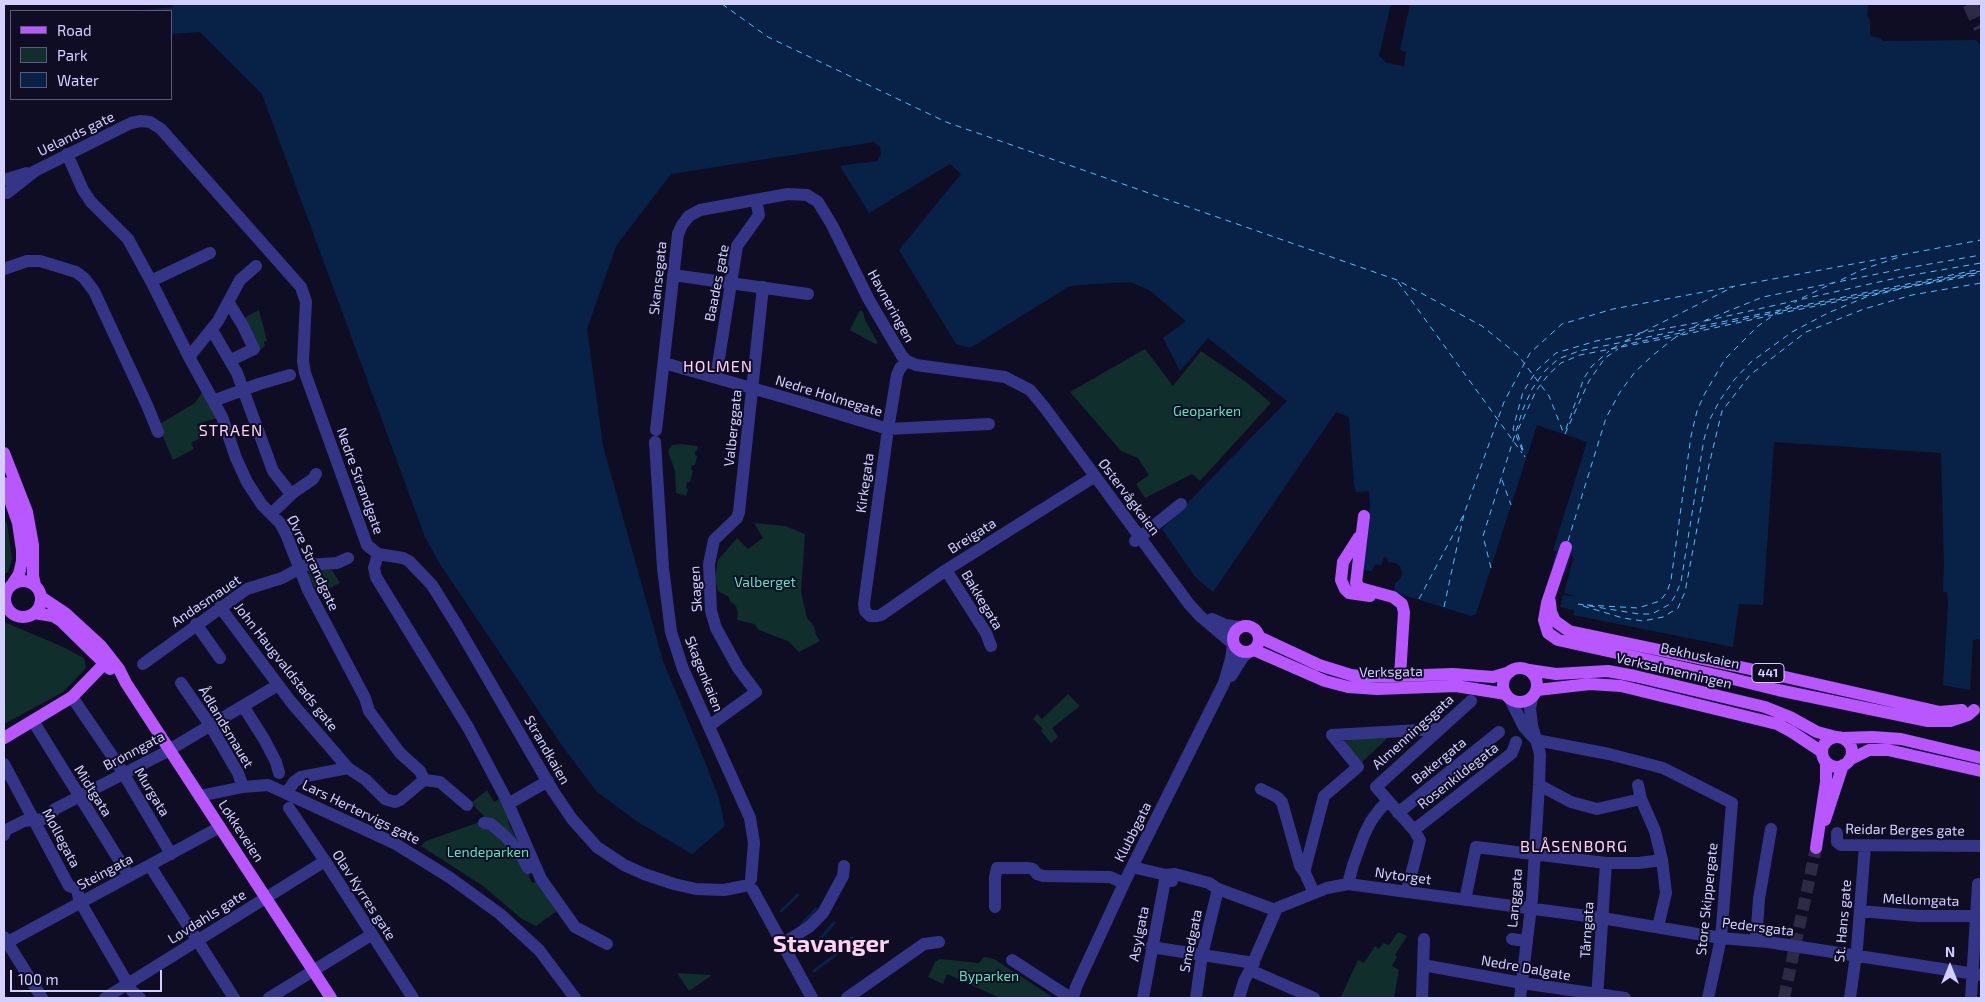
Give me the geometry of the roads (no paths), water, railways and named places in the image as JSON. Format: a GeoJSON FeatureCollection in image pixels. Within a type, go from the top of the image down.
{"type":"FeatureCollection","features":[{"type":"Feature","properties":{"kind":"main road"},"geometry":{"type":"LineString","coordinates":[[4,453],[27,512],[33,545],[33,576],[41,597],[41,603],[34,613],[29,616],[18,617],[7,609],[4,603],[9,585],[19,574],[22,561],[18,523],[4,483]]}},
{"type":"Feature","properties":{"kind":"main road"},"geometry":{"type":"LineString","coordinates":[[1364,516],[1356,579],[1357,585],[1393,597],[1403,607]]}},
{"type":"Feature","properties":{"kind":"main road"},"geometry":{"type":"LineString","coordinates":[[1362,530],[1343,562],[1340,580],[1349,593],[1395,600],[1403,607]]}},
{"type":"Feature","properties":{"kind":"main road","name":"Bekhuskaien"},"geometry":{"type":"LineString","coordinates":[[1566,547],[1550,594],[1544,620],[1548,633],[1558,640],[1725,676],[1778,690],[1928,721],[1950,721],[1977,711]]}},
{"type":"Feature","properties":{"kind":"main road"},"geometry":{"type":"LineString","coordinates":[[9,585],[26,581],[35,585]]}},
{"type":"Feature","properties":{"kind":"main road","name":"Bekhuskaien"},"geometry":{"type":"LineString","coordinates":[[1550,594],[1549,605],[1553,619],[1569,631],[1940,712],[1977,711]]}},
{"type":"Feature","properties":{"kind":"main road","name":"Løkkeveien"},"geometry":{"type":"LineString","coordinates":[[41,597],[65,613],[101,646],[119,669],[124,680],[169,750],[331,998]]}},
{"type":"Feature","properties":{"kind":"main road","name":"Verksgata"},"geometry":{"type":"LineString","coordinates":[[1400,676],[1403,607]]}},
{"type":"Feature","properties":{"kind":"main road","name":"Løkkeveien"},"geometry":{"type":"LineString","coordinates":[[34,613],[53,616],[61,621],[124,680]]}},
{"type":"Feature","properties":{"kind":"main road"},"geometry":{"type":"LineString","coordinates":[[1240,627],[1252,627],[1259,637],[1258,644],[1251,651],[1241,652],[1233,644],[1233,635],[1240,627]]}},
{"type":"Feature","properties":{"kind":"main road","name":"Verksgata"},"geometry":{"type":"LineString","coordinates":[[1259,637],[1311,662],[1342,673],[1368,677],[1453,674],[1493,677],[1510,672]]}},
{"type":"Feature","properties":{"kind":"main road","name":"Verksgata"},"geometry":{"type":"LineString","coordinates":[[1251,651],[1325,681],[1348,687],[1377,689],[1456,686],[1508,697]]}},
{"type":"Feature","properties":{"kind":"main road"},"geometry":{"type":"LineString","coordinates":[[4,738],[72,697],[105,664]]}},
{"type":"Feature","properties":{"kind":"main road"},"geometry":{"type":"LineString","coordinates":[[1521,668],[1529,670],[1537,679],[1534,694],[1522,702],[1508,697],[1503,683],[1510,672],[1521,668]]}},
{"type":"Feature","properties":{"kind":"main road","name":"Verksalmenningen"},"geometry":{"type":"LineString","coordinates":[[1529,670],[1556,674],[1608,671],[1635,676],[1765,707],[1790,717],[1817,732],[1839,738],[1872,737],[1901,739],[1981,758]]}},
{"type":"Feature","properties":{"kind":"main road"},"geometry":{"type":"LineString","coordinates":[[1725,676],[1790,685],[1927,714],[1940,712]]}},
{"type":"Feature","properties":{"kind":"main road","name":"Verksalmenningen"},"geometry":{"type":"LineString","coordinates":[[1534,694],[1590,684],[1621,686],[1776,724],[1792,732],[1824,757]]}},
{"type":"Feature","properties":{"kind":"main road"},"geometry":{"type":"LineString","coordinates":[[1816,848],[1820,831],[1851,750],[1847,741],[1839,738],[1827,741],[1822,747],[1826,782],[1820,813],[1820,831]]}},
{"type":"Feature","properties":{"kind":"main road"},"geometry":{"type":"LineString","coordinates":[[1824,757],[1833,766],[1846,762],[1869,750],[1888,750],[1981,771]]}},
{"type":"Feature","properties":{"kind":"street","name":"Nedre Strandgate"},"geometry":{"type":"LineString","coordinates":[[131,123],[150,122],[161,129],[301,287],[306,302],[304,361],[306,377],[367,545],[378,554],[374,568],[376,578],[469,729],[508,804],[537,871],[575,927],[607,944]]}},
{"type":"Feature","properties":{"kind":"street","name":"Uelands gate"},"geometry":{"type":"LineString","coordinates":[[5,190],[34,171],[131,123]]}},
{"type":"Feature","properties":{"kind":"street","name":"Øvre Strandgate"},"geometry":{"type":"LineString","coordinates":[[67,154],[83,190],[91,202],[128,240],[152,281],[189,357],[222,417],[233,450],[247,482],[262,505],[272,513],[286,534],[298,569],[317,610],[365,698],[369,711],[400,753],[420,771],[424,780]]}},
{"type":"Feature","properties":{"kind":"street","name":"Skansegata"},"geometry":{"type":"LineString","coordinates":[[655,436],[678,234],[682,225],[689,216],[700,210],[788,194],[800,194]]}},
{"type":"Feature","properties":{"kind":"street","name":"Havneringen"},"geometry":{"type":"LineString","coordinates":[[800,194],[818,202],[882,323],[898,351],[907,361],[916,365],[939,369],[1005,377],[1030,390],[1045,408]]}},
{"type":"Feature","properties":{"kind":"street","name":"Baades gate"},"geometry":{"type":"LineString","coordinates":[[716,377],[737,246],[760,215],[756,200]]}},
{"type":"Feature","properties":{"kind":"street"},"geometry":{"type":"LineString","coordinates":[[152,281],[210,253]]}},
{"type":"Feature","properties":{"kind":"street"},"geometry":{"type":"LineString","coordinates":[[4,269],[27,261],[49,262],[76,272],[87,281],[142,394],[158,432]]}},
{"type":"Feature","properties":{"kind":"street"},"geometry":{"type":"LineString","coordinates":[[189,357],[212,330],[229,303],[240,280],[256,266]]}},
{"type":"Feature","properties":{"kind":"street"},"geometry":{"type":"LineString","coordinates":[[673,275],[808,294]]}},
{"type":"Feature","properties":{"kind":"street","name":"Valberggata"},"geometry":{"type":"LineString","coordinates":[[739,512],[763,287]]}},
{"type":"Feature","properties":{"kind":"street"},"geometry":{"type":"LineString","coordinates":[[229,303],[254,348],[231,360]]}},
{"type":"Feature","properties":{"kind":"street"},"geometry":{"type":"LineString","coordinates":[[212,330],[231,360],[273,471],[291,494]]}},
{"type":"Feature","properties":{"kind":"street","name":"Kirkegata"},"geometry":{"type":"LineString","coordinates":[[866,612],[864,604],[888,429],[897,375],[900,368],[907,361]]}},
{"type":"Feature","properties":{"kind":"street","name":"Nedre Holmegate"},"geometry":{"type":"LineString","coordinates":[[664,363],[888,429],[989,424]]}},
{"type":"Feature","properties":{"kind":"street"},"geometry":{"type":"LineString","coordinates":[[213,401],[243,389],[290,375]]}},
{"type":"Feature","properties":{"kind":"street","name":"Østervågkaien"},"geometry":{"type":"LineString","coordinates":[[1045,408],[1184,607],[1233,644]]}},
{"type":"Feature","properties":{"kind":"street","name":"Skagenkaien"},"geometry":{"type":"LineString","coordinates":[[655,436],[668,618],[683,669],[750,818],[754,843],[749,885]]}},
{"type":"Feature","properties":{"kind":"street"},"geometry":{"type":"LineString","coordinates":[[272,513],[291,494],[313,479],[316,474]]}},
{"type":"Feature","properties":{"kind":"street","name":"Breigata"},"geometry":{"type":"LineString","coordinates":[[866,612],[872,616],[880,616],[946,570],[1094,477]]}},
{"type":"Feature","properties":{"kind":"street"},"geometry":{"type":"LineString","coordinates":[[1138,539],[1182,504]]}},
{"type":"Feature","properties":{"kind":"street","name":"Skagen"},"geometry":{"type":"LineString","coordinates":[[709,726],[756,692],[725,647],[716,628],[711,611],[710,551],[714,540],[737,518],[739,512]]}},
{"type":"Feature","properties":{"kind":"street","name":"Strandkaien"},"geometry":{"type":"LineString","coordinates":[[378,554],[406,560],[415,566],[432,585],[572,820],[597,847],[624,865],[663,881],[685,887],[716,890],[749,885]]}},
{"type":"Feature","properties":{"kind":"street","name":"Andasmauet"},"geometry":{"type":"LineString","coordinates":[[143,664],[247,589],[282,578],[308,565],[337,563],[348,558]]}},
{"type":"Feature","properties":{"kind":"street","name":"Bakkegata"},"geometry":{"type":"LineString","coordinates":[[946,570],[986,633],[991,646]]}},
{"type":"Feature","properties":{"kind":"street","name":"John Haugvaldstads gate"},"geometry":{"type":"LineString","coordinates":[[220,607],[278,685],[348,768],[360,775],[385,799],[393,802],[400,800],[424,780]]}},
{"type":"Feature","properties":{"kind":"street","name":"Østervågkaien"},"geometry":{"type":"LineString","coordinates":[[1184,607],[1225,625],[1240,627]]}},
{"type":"Feature","properties":{"kind":"street"},"geometry":{"type":"LineString","coordinates":[[196,624],[220,658]]}},
{"type":"Feature","properties":{"kind":"street","name":"Klubbgata"},"geometry":{"type":"LineString","coordinates":[[1073,998],[1124,883],[1224,683],[1232,659],[1233,644]]}},
{"type":"Feature","properties":{"kind":"street","name":"Klubbgata"},"geometry":{"type":"LineString","coordinates":[[1224,683],[1236,670],[1243,657],[1251,651]]}},
{"type":"Feature","properties":{"kind":"street","name":"Ådlandsmauet"},"geometry":{"type":"LineString","coordinates":[[181,683],[210,726],[238,773],[243,787]]}},
{"type":"Feature","properties":{"kind":"street","name":"Brønngata"},"geometry":{"type":"LineString","coordinates":[[4,835],[6,830],[24,821],[44,819],[55,809],[169,750],[278,685]]}},
{"type":"Feature","properties":{"kind":"street","name":"Langgata"},"geometry":{"type":"LineString","coordinates":[[1520,998],[1531,909],[1539,785],[1540,754],[1530,708],[1534,694]]}},
{"type":"Feature","properties":{"kind":"street","name":"Murgata"},"geometry":{"type":"LineString","coordinates":[[72,697],[123,774],[171,854]]}},
{"type":"Feature","properties":{"kind":"street"},"geometry":{"type":"LineString","coordinates":[[1508,697],[1524,728],[1536,740]]}},
{"type":"Feature","properties":{"kind":"street","name":"Almenningsgata"},"geometry":{"type":"LineString","coordinates":[[1388,801],[1376,787],[1471,701]]}},
{"type":"Feature","properties":{"kind":"street"},"geometry":{"type":"LineString","coordinates":[[243,706],[264,738],[276,762],[279,773]]}},
{"type":"Feature","properties":{"kind":"street","name":"Midtgata"},"geometry":{"type":"LineString","coordinates":[[33,721],[129,876]]}},
{"type":"Feature","properties":{"kind":"street"},"geometry":{"type":"LineString","coordinates":[[1305,873],[1324,796],[1358,767],[1332,736],[1411,729],[1438,729]]}},
{"type":"Feature","properties":{"kind":"street","name":"Bakergata"},"geometry":{"type":"LineString","coordinates":[[1398,813],[1499,732]]}},
{"type":"Feature","properties":{"kind":"street","name":"Store Skippergate"},"geometry":{"type":"LineString","coordinates":[[1536,740],[1609,754],[1663,768],[1732,803],[1721,938],[1708,998]]}},
{"type":"Feature","properties":{"kind":"street","name":"Rosenkildegata"},"geometry":{"type":"LineString","coordinates":[[1414,830],[1512,753],[1516,742]]}},
{"type":"Feature","properties":{"kind":"street","name":"Møllegata"},"geometry":{"type":"LineString","coordinates":[[4,764],[69,886],[77,889],[79,892],[81,903],[128,985],[140,998]]}},
{"type":"Feature","properties":{"kind":"street"},"geometry":{"type":"LineString","coordinates":[[287,792],[294,782],[301,777],[348,768]]}},
{"type":"Feature","properties":{"kind":"street"},"geometry":{"type":"LineString","coordinates":[[424,780],[440,782],[467,805]]}},
{"type":"Feature","properties":{"kind":"street"},"geometry":{"type":"LineString","coordinates":[[508,804],[548,781]]}},
{"type":"Feature","properties":{"kind":"street","name":"Lars Hertervigs gate"},"geometry":{"type":"LineString","coordinates":[[200,796],[243,787],[268,785],[287,792],[394,843],[474,894],[524,935],[548,961],[575,998]]}},
{"type":"Feature","properties":{"kind":"street"},"geometry":{"type":"LineString","coordinates":[[1539,785],[1571,802],[1597,809],[1641,799]]}},
{"type":"Feature","properties":{"kind":"street"},"geometry":{"type":"LineString","coordinates":[[1638,785],[1641,799],[1655,831],[1662,860],[1666,893],[1658,927]]}},
{"type":"Feature","properties":{"kind":"street"},"geometry":{"type":"LineString","coordinates":[[1261,789],[1277,797],[1282,802],[1300,866],[1314,893]]}},
{"type":"Feature","properties":{"kind":"street"},"geometry":{"type":"LineString","coordinates":[[1348,884],[1367,828],[1388,801],[1414,830],[1420,840],[1407,891]]}},
{"type":"Feature","properties":{"kind":"street","name":"Olav Kyrres gate"},"geometry":{"type":"LineString","coordinates":[[289,808],[414,998]]}},
{"type":"Feature","properties":{"kind":"street"},"geometry":{"type":"LineString","coordinates":[[484,823],[490,824],[506,836],[520,853],[528,868],[537,871]]}},
{"type":"Feature","properties":{"kind":"street","name":"Steingata"},"geometry":{"type":"LineString","coordinates":[[5,941],[81,903],[220,827]]}},
{"type":"Feature","properties":{"kind":"street"},"geometry":{"type":"LineString","coordinates":[[1756,941],[1759,899],[1770,829]]}},
{"type":"Feature","properties":{"kind":"street","name":"Reidar Berges gate"},"geometry":{"type":"LineString","coordinates":[[1837,833],[1839,844],[1865,846],[1981,846]]}},
{"type":"Feature","properties":{"kind":"street","name":"St. Hans gate"},"geometry":{"type":"LineString","coordinates":[[1850,998],[1856,956],[1865,846]]}},
{"type":"Feature","properties":{"kind":"street"},"geometry":{"type":"LineString","coordinates":[[1465,900],[1476,847],[1606,863],[1639,863],[1662,860]]}},
{"type":"Feature","properties":{"kind":"street","name":"Løvdahls gate"},"geometry":{"type":"LineString","coordinates":[[105,998],[325,861]]}},
{"type":"Feature","properties":{"kind":"street","name":"Tårngata"},"geometry":{"type":"LineString","coordinates":[[1598,997],[1606,863]]}},
{"type":"Feature","properties":{"kind":"street"},"geometry":{"type":"LineString","coordinates":[[150,866],[234,998]]}},
{"type":"Feature","properties":{"kind":"street"},"geometry":{"type":"LineString","coordinates":[[782,944],[809,927],[821,916],[828,907],[841,879],[844,866]]}},
{"type":"Feature","properties":{"kind":"street"},"geometry":{"type":"LineString","coordinates":[[1132,867],[1206,890],[1218,889],[1275,910],[1244,981],[1239,998]]}},
{"type":"Feature","properties":{"kind":"street"},"geometry":{"type":"LineString","coordinates":[[995,907],[995,876],[997,868],[1031,868],[1037,874],[1043,876],[1110,877],[1124,883]]}},
{"type":"Feature","properties":{"kind":"street","name":"Asylgata"},"geometry":{"type":"LineString","coordinates":[[1142,998],[1166,876]]}},
{"type":"Feature","properties":{"kind":"street","name":"Nytorget"},"geometry":{"type":"LineString","coordinates":[[1275,910],[1279,906],[1314,893],[1348,884],[1531,909]]}},
{"type":"Feature","properties":{"kind":"street"},"geometry":{"type":"LineString","coordinates":[[1971,998],[1977,974],[1978,884]]}},
{"type":"Feature","properties":{"kind":"street"},"geometry":{"type":"LineString","coordinates":[[749,885],[812,998]]}},
{"type":"Feature","properties":{"kind":"street","name":"Smedgata"},"geometry":{"type":"LineString","coordinates":[[1196,998],[1202,955],[1218,889]]}},
{"type":"Feature","properties":{"kind":"street","name":"Pedersgata"},"geometry":{"type":"LineString","coordinates":[[1531,909],[1977,974]]}},
{"type":"Feature","properties":{"kind":"street","name":"Mellomgata"},"geometry":{"type":"LineString","coordinates":[[1860,911],[1918,916],[1979,916]]}},
{"type":"Feature","properties":{"kind":"street"},"geometry":{"type":"LineString","coordinates":[[269,998],[371,935]]}},
{"type":"Feature","properties":{"kind":"street"},"geometry":{"type":"LineString","coordinates":[[1422,998],[1424,939]]}},
{"type":"Feature","properties":{"kind":"street"},"geometry":{"type":"LineString","coordinates":[[1512,939],[1526,941]]}},
{"type":"Feature","properties":{"kind":"street"},"geometry":{"type":"LineString","coordinates":[[5,941],[42,998]]}},
{"type":"Feature","properties":{"kind":"street"},"geometry":{"type":"LineString","coordinates":[[847,998],[924,944],[939,942]]}},
{"type":"Feature","properties":{"kind":"street"},"geometry":{"type":"LineString","coordinates":[[1151,947],[1202,955],[1252,966],[1314,998]]}},
{"type":"Feature","properties":{"kind":"street"},"geometry":{"type":"LineString","coordinates":[[1012,960],[1073,998]]}},
{"type":"Feature","properties":{"kind":"street","name":"Nedre Dalgate"},"geometry":{"type":"LineString","coordinates":[[1423,965],[1598,997],[1625,998]]}},
{"type":"Feature","properties":{"kind":"water"},"geometry":{"type":"Polygon","coordinates":[[[171,4],[1391,4],[1379,55],[1386,63],[1404,66],[1406,52],[1400,50],[1410,4],[1868,4],[1867,16],[1870,20],[1871,36],[1880,38],[1883,41],[1976,40],[1981,45],[1981,639],[1973,640],[1970,690],[1943,685],[1948,605],[1947,592],[1943,592],[1941,453],[1774,442],[1763,605],[1739,604],[1733,647],[1573,615],[1574,610],[1560,607],[1563,595],[1577,597],[1564,593],[1574,557],[1571,556],[1566,573],[1552,568],[1556,551],[1553,550],[1587,442],[1537,425],[1476,614],[1471,616],[1394,592],[1395,583],[1400,579],[1402,573],[1400,566],[1396,563],[1388,562],[1387,558],[1384,557],[1381,565],[1375,564],[1372,571],[1364,570],[1362,563],[1370,506],[1369,491],[1356,492],[1349,417],[1336,412],[1213,592],[1196,578],[1162,529],[1287,401],[1208,338],[1180,371],[1163,338],[1186,321],[1149,290],[1130,282],[1068,287],[970,348],[956,344],[899,250],[961,174],[950,164],[869,213],[840,166],[877,161],[881,154],[880,147],[874,142],[671,174],[616,246],[587,329],[603,446],[663,661],[719,799],[725,826],[692,854],[638,822],[597,792],[563,747],[440,564],[425,537],[262,94],[200,32],[172,34],[172,10],[142,10],[174,7],[171,4]]]}},
{"type":"Feature","properties":{"kind":"waterway"},"geometry":{"type":"LineString","coordinates":[[781,911],[798,895]]}},
{"type":"Feature","properties":{"kind":"waterway"},"geometry":{"type":"LineString","coordinates":[[801,925],[816,909]]}},
{"type":"Feature","properties":{"kind":"waterway"},"geometry":{"type":"LineString","coordinates":[[803,951],[820,939],[834,923]]}},
{"type":"Feature","properties":{"kind":"waterway"},"geometry":{"type":"LineString","coordinates":[[814,971],[834,956],[852,937]]}},
{"type":"Feature","properties":{"kind":"tunnel"},"geometry":{"type":"LineString","coordinates":[[1970,4],[1981,28]]}},
{"type":"Feature","properties":{"kind":"tunnel"},"geometry":{"type":"LineString","coordinates":[[1784,998],[1816,848]]}},
{"type":"Feature","properties":{"kind":"district","name":"HOLMEN"},"geometry":{"type":"Point","coordinates":[718,367]}},
{"type":"Feature","properties":{"kind":"district","name":"STRAEN"},"geometry":{"type":"Point","coordinates":[231,431]}},
{"type":"Feature","properties":{"kind":"district","name":"BLÅSENBORG"},"geometry":{"type":"Point","coordinates":[1574,847]}},
{"type":"Feature","properties":{"kind":"district","name":"Stavanger"},"geometry":{"type":"Point","coordinates":[831,944]}},
{"type":"Feature","properties":{"kind":"park label","name":"Geoparken"},"geometry":{"type":"Point","coordinates":[1207,411]}},
{"type":"Feature","properties":{"kind":"park label","name":"Valberget"},"geometry":{"type":"Point","coordinates":[765,582]}},
{"type":"Feature","properties":{"kind":"park label","name":"Lendeparken"},"geometry":{"type":"Point","coordinates":[488,852]}},
{"type":"Feature","properties":{"kind":"park label","name":"Byparken"},"geometry":{"type":"Point","coordinates":[989,976]}}]}
